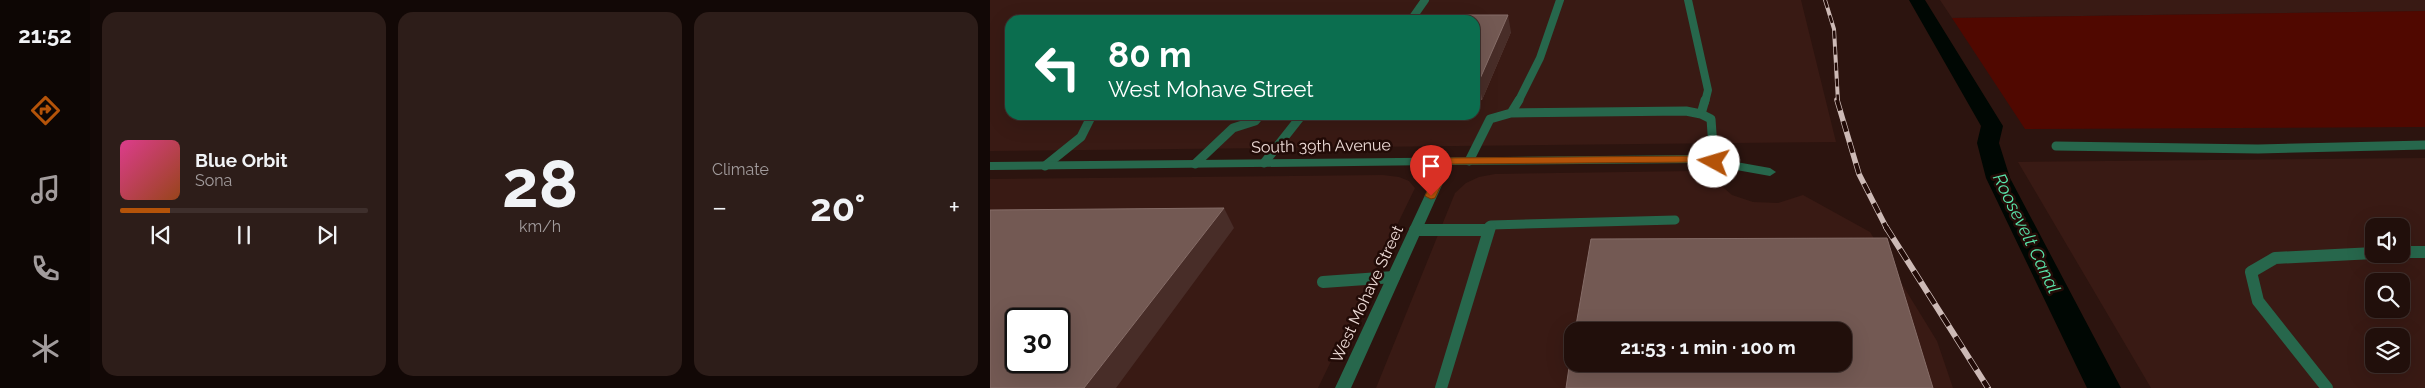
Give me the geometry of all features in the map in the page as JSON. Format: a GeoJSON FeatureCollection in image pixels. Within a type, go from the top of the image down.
{"type":"FeatureCollection","features":[{"type":"Feature","properties":{"kind":"street","name":"South 39th Avenue"},"geometry":{"type":"LineString","coordinates":[[990,166],[1697,159],[1770,172]]}},
{"type":"Feature","properties":{"kind":"street","name":"West Mohave Street"},"geometry":{"type":"LineString","coordinates":[[1343,388],[1447,161]]}},
{"type":"Feature","properties":{"kind":"lane"},"geometry":{"type":"LineString","coordinates":[[1414,15],[1425,0]]}},
{"type":"Feature","properties":{"kind":"lane"},"geometry":{"type":"LineString","coordinates":[[1510,113],[1528,86],[1547,46],[1560,0]]}},
{"type":"Feature","properties":{"kind":"lane"},"geometry":{"type":"LineString","coordinates":[[1688,0],[1708,90],[1701,114]]}},
{"type":"Feature","properties":{"kind":"lane"},"geometry":{"type":"LineString","coordinates":[[1469,161],[1490,119],[1510,113],[1686,110],[1711,119],[1714,162]]}},
{"type":"Feature","properties":{"kind":"lane"},"geometry":{"type":"LineString","coordinates":[[1044,166],[1081,137],[1090,120]]}},
{"type":"Feature","properties":{"kind":"lane"},"geometry":{"type":"LineString","coordinates":[[1195,164],[1234,128],[1256,120]]}},
{"type":"Feature","properties":{"kind":"lane"},"geometry":{"type":"LineString","coordinates":[[1264,163],[1298,120]]}},
{"type":"Feature","properties":{"kind":"lane"},"geometry":{"type":"LineString","coordinates":[[2056,146],[2258,149],[2425,145]]}},
{"type":"Feature","properties":{"kind":"lane"},"geometry":{"type":"LineString","coordinates":[[1441,388],[1491,225],[1675,220]]}},
{"type":"Feature","properties":{"kind":"lane"},"geometry":{"type":"LineString","coordinates":[[1415,230],[1489,230]]}},
{"type":"Feature","properties":{"kind":"lane"},"geometry":{"type":"LineString","coordinates":[[2410,252],[2425,252]]}},
{"type":"Feature","properties":{"kind":"lane"},"geometry":{"type":"LineString","coordinates":[[2327,388],[2258,301],[2251,272],[2275,258],[2365,253]]}},
{"type":"Feature","properties":{"kind":"lane"},"geometry":{"type":"LineString","coordinates":[[1323,282],[1394,276]]}},
{"type":"Feature","properties":{"kind":"shaded area"},"geometry":{"type":"Polygon","coordinates":[[[990,0],[1801,0],[1836,142],[990,151],[990,0]]]}},
{"type":"Feature","properties":{"kind":"shaded area"},"geometry":{"type":"Polygon","coordinates":[[[1940,0],[2425,0],[2425,11],[1952,18],[1940,0]]]}},
{"type":"Feature","properties":{"kind":"shaded area"},"geometry":{"type":"Polygon","coordinates":[[[2425,11],[2425,127],[2025,129],[1952,18],[2425,11]]]}},
{"type":"Feature","properties":{"kind":"shaded area"},"geometry":{"type":"Polygon","coordinates":[[[2425,158],[2425,388],[2151,388],[2018,162],[2425,158]]]}},
{"type":"Feature","properties":{"kind":"shaded area"},"geometry":{"type":"Polygon","coordinates":[[[1695,171],[1710,176],[1732,195],[1753,202],[1778,203],[1803,195],[1870,232],[1937,341],[1953,388],[1376,388],[1455,193],[1466,183],[1479,177],[1495,174],[1695,171]]]}},
{"type":"Feature","properties":{"kind":"shaded area"},"geometry":{"type":"Polygon","coordinates":[[[1383,175],[1399,177],[1409,181],[1415,188],[1318,388],[990,388],[990,179],[1383,175]]]}},
{"type":"Feature","properties":{"kind":"building"},"geometry":{"type":"Polygon","coordinates":[[[1480,15],[1508,15],[1480,79],[1480,15]]]}},
{"type":"Feature","properties":{"kind":"building"},"geometry":{"type":"Polygon","coordinates":[[[1224,208],[1084,388],[990,388],[990,210],[1224,208]]]}},
{"type":"Feature","properties":{"kind":"building"},"geometry":{"type":"Polygon","coordinates":[[[1887,238],[1933,388],[1566,388],[1568,372],[1852,372],[1852,322],[1577,322],[1591,239],[1887,238]]]}},
{"type":"Feature","properties":{"kind":"waterway","name":"Roosevelt Canal"},"geometry":{"type":"LineString","coordinates":[[1917,0],[1992,126],[1988,143],[1998,178],[2104,388]]}},
{"type":"Feature","properties":{"kind":"railway"},"geometry":{"type":"LineString","coordinates":[[1825,0],[1834,29],[1838,102]]}},
{"type":"Feature","properties":{"kind":"railway"},"geometry":{"type":"LineString","coordinates":[[1837,100],[1859,174],[1887,229]]}},
{"type":"Feature","properties":{"kind":"railway"},"geometry":{"type":"LineString","coordinates":[[1886,227],[1988,388]]}},
{"type":"Feature","properties":{"kind":"route"},"geometry":{"type":"LineString","coordinates":[[1431,196],[1447,161],[1697,159],[1714,162]]}}]}
